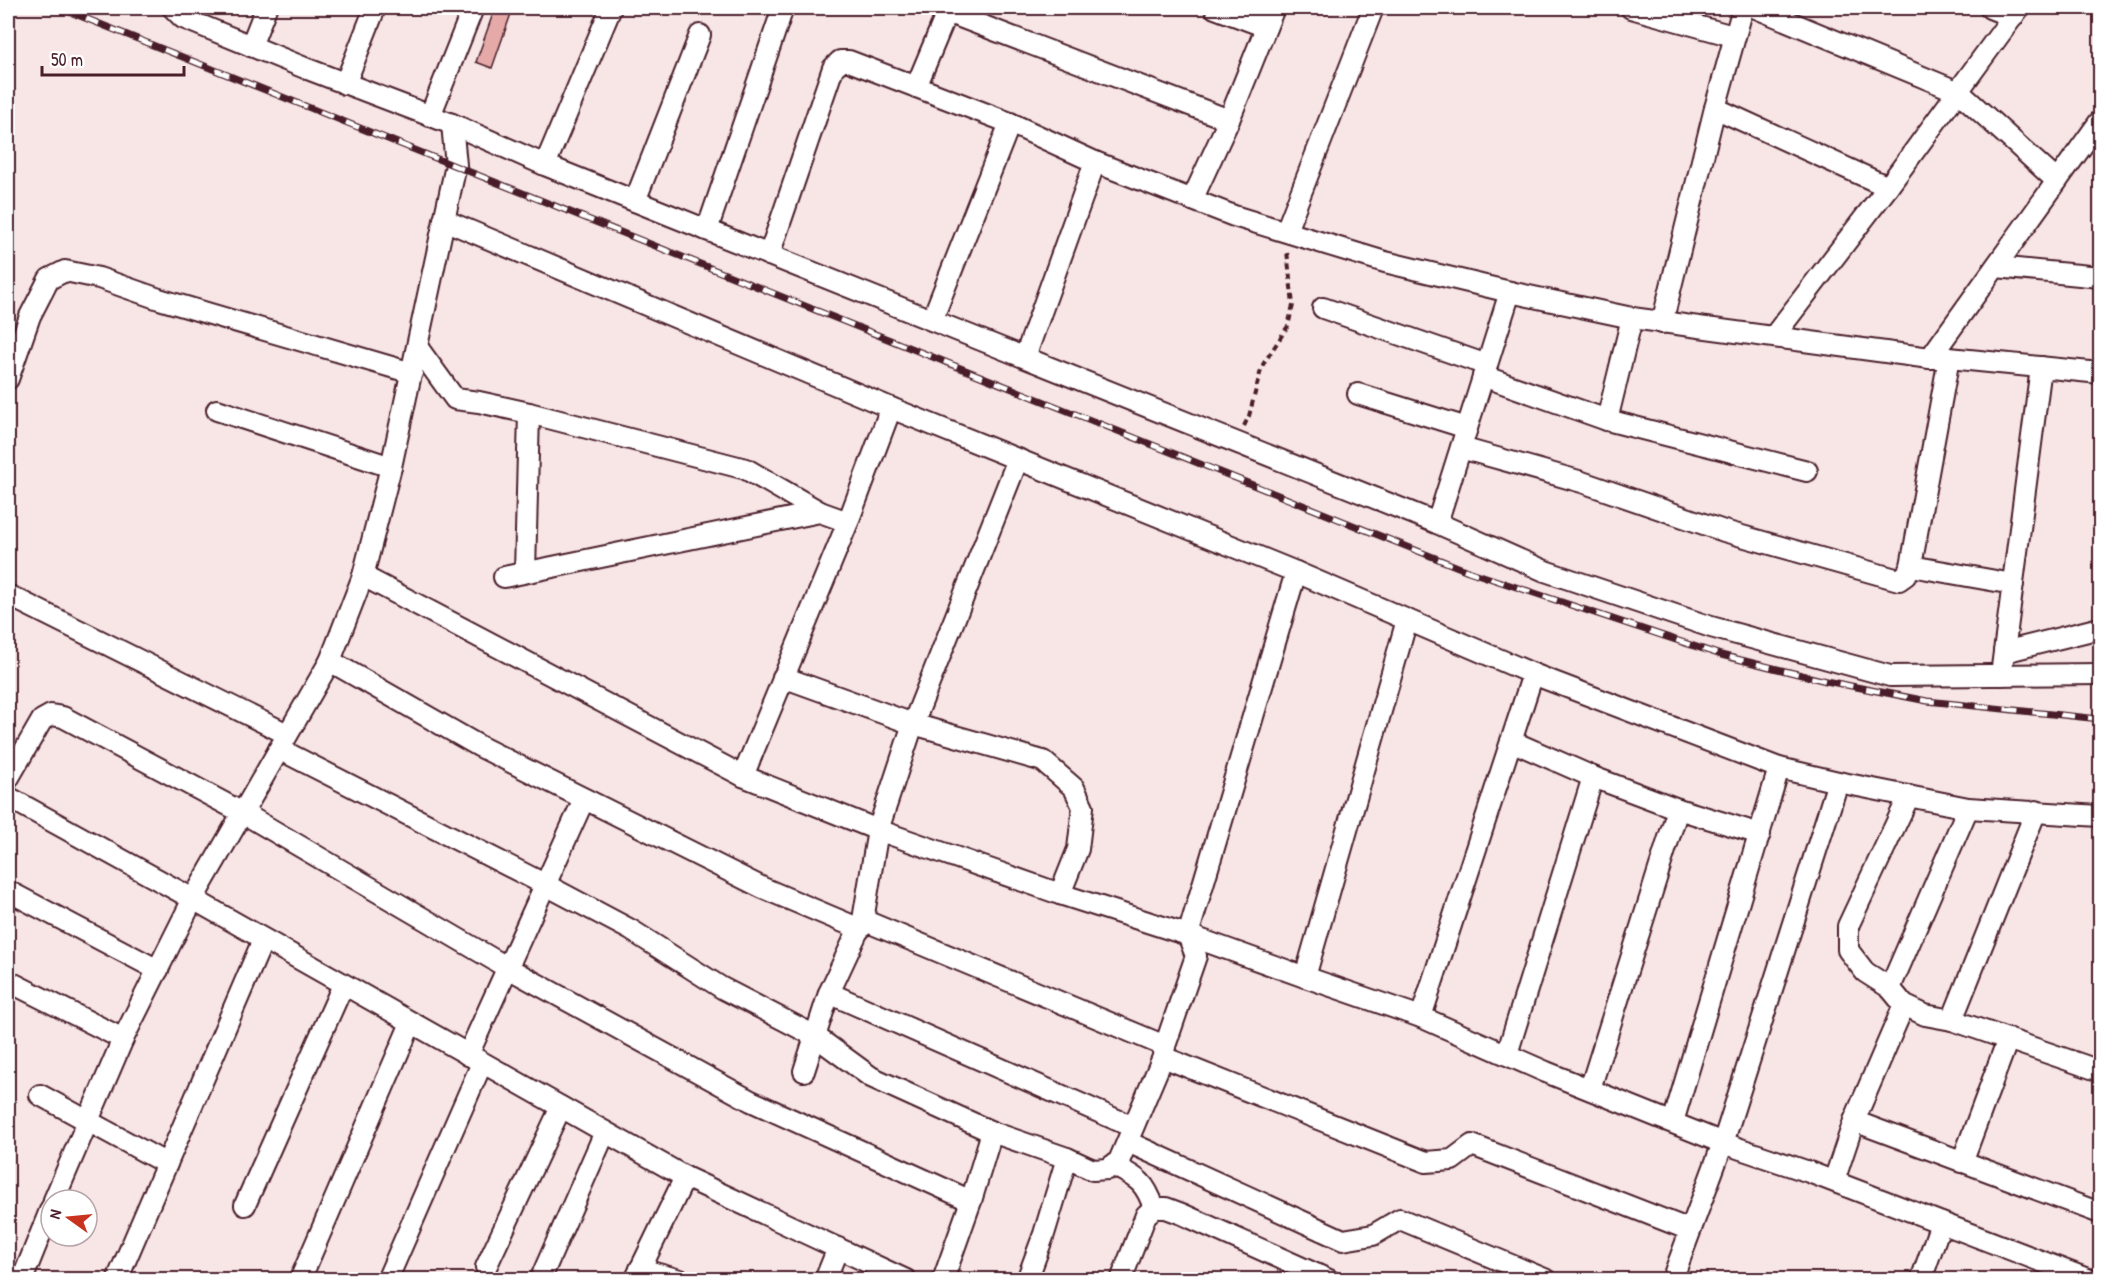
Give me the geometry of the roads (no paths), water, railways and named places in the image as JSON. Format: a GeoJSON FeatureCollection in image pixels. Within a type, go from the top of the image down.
{"type":"FeatureCollection","features":[{"type":"Feature","properties":{"kind":"street"},"geometry":{"type":"LineString","coordinates":[[173,8],[183,18],[250,46],[452,124],[545,165],[1437,523],[1545,571],[1711,627],[1890,676],[2100,674]]}},
{"type":"Feature","properties":{"kind":"street"},"geometry":{"type":"LineString","coordinates":[[250,46],[266,8]]}},
{"type":"Feature","properties":{"kind":"street"},"geometry":{"type":"LineString","coordinates":[[345,84],[375,8]]}},
{"type":"Feature","properties":{"kind":"street"},"geometry":{"type":"LineString","coordinates":[[430,116],[473,8]]}},
{"type":"Feature","properties":{"kind":"street"},"geometry":{"type":"LineString","coordinates":[[545,165],[610,8]]}},
{"type":"Feature","properties":{"kind":"street"},"geometry":{"type":"LineString","coordinates":[[707,230],[783,8]]}},
{"type":"Feature","properties":{"kind":"street"},"geometry":{"type":"LineString","coordinates":[[1215,8],[1266,27]]}},
{"type":"Feature","properties":{"kind":"street"},"geometry":{"type":"LineString","coordinates":[[1192,200],[1229,120],[1274,8]]}},
{"type":"Feature","properties":{"kind":"street"},"geometry":{"type":"LineString","coordinates":[[1286,231],[1373,8]]}},
{"type":"Feature","properties":{"kind":"street"},"geometry":{"type":"LineString","coordinates":[[1630,8],[1733,36]]}},
{"type":"Feature","properties":{"kind":"street"},"geometry":{"type":"LineString","coordinates":[[1662,323],[1733,36],[1743,8]]}},
{"type":"Feature","properties":{"kind":"street"},"geometry":{"type":"LineString","coordinates":[[1756,8],[1959,92],[2057,181]]}},
{"type":"Feature","properties":{"kind":"street"},"geometry":{"type":"LineString","coordinates":[[1774,336],[1959,92],[2016,12],[1990,8]]}},
{"type":"Feature","properties":{"kind":"street"},"geometry":{"type":"LineString","coordinates":[[916,87],[948,10],[1229,120]]}},
{"type":"Feature","properties":{"kind":"street"},"geometry":{"type":"LineString","coordinates":[[635,201],[700,35]]}},
{"type":"Feature","properties":{"kind":"street"},"geometry":{"type":"LineString","coordinates":[[769,255],[833,68],[840,62],[849,61],[1010,123],[1095,162],[1234,216],[1385,262],[1510,292],[1662,323],[1939,358],[2100,373]]}},
{"type":"Feature","properties":{"kind":"street"},"geometry":{"type":"LineString","coordinates":[[1715,108],[1888,187]]}},
{"type":"Feature","properties":{"kind":"street"},"geometry":{"type":"LineString","coordinates":[[1461,448],[1582,482],[1724,531],[1899,579],[1911,566],[1939,358],[1996,267],[2100,121]]}},
{"type":"Feature","properties":{"kind":"street"},"geometry":{"type":"LineString","coordinates":[[932,320],[1010,123]]}},
{"type":"Feature","properties":{"kind":"street"},"geometry":{"type":"LineString","coordinates":[[59,1188],[123,1039],[193,899],[330,662],[363,576],[418,348],[456,165],[452,124]]}},
{"type":"Feature","properties":{"kind":"street"},"geometry":{"type":"LineString","coordinates":[[1025,357],[1095,162]]}},
{"type":"Feature","properties":{"kind":"street"},"geometry":{"type":"LineString","coordinates":[[444,220],[891,408],[1296,572],[1533,674],[1779,768],[1968,808],[2100,816]]}},
{"type":"Feature","properties":{"kind":"street"},"geometry":{"type":"LineString","coordinates":[[1996,267],[2100,277]]}},
{"type":"Feature","properties":{"kind":"street"},"geometry":{"type":"LineString","coordinates":[[8,379],[30,316],[49,279],[65,271],[99,278],[159,299],[412,373]]}},
{"type":"Feature","properties":{"kind":"street"},"geometry":{"type":"LineString","coordinates":[[1437,523],[1510,292]]}},
{"type":"Feature","properties":{"kind":"street"},"geometry":{"type":"LineString","coordinates":[[1323,308],[1607,420],[1808,471]]}},
{"type":"Feature","properties":{"kind":"street"},"geometry":{"type":"LineString","coordinates":[[1607,420],[1632,318]]}},
{"type":"Feature","properties":{"kind":"street"},"geometry":{"type":"LineString","coordinates":[[418,348],[455,399],[479,402],[529,414],[746,469],[820,512],[848,522]]}},
{"type":"Feature","properties":{"kind":"street"},"geometry":{"type":"LineString","coordinates":[[2001,675],[2041,367]]}},
{"type":"Feature","properties":{"kind":"street"},"geometry":{"type":"LineString","coordinates":[[1358,394],[1467,428]]}},
{"type":"Feature","properties":{"kind":"street"},"geometry":{"type":"LineString","coordinates":[[743,776],[848,522],[891,408]]}},
{"type":"Feature","properties":{"kind":"street"},"geometry":{"type":"LineString","coordinates":[[217,410],[391,467]]}},
{"type":"Feature","properties":{"kind":"street"},"geometry":{"type":"LineString","coordinates":[[525,572],[529,414]]}},
{"type":"Feature","properties":{"kind":"street"},"geometry":{"type":"LineString","coordinates":[[804,1071],[829,993],[862,924],[878,830],[913,724],[1018,459]]}},
{"type":"Feature","properties":{"kind":"street"},"geometry":{"type":"LineString","coordinates":[[504,577],[820,512]]}},
{"type":"Feature","properties":{"kind":"street"},"geometry":{"type":"LineString","coordinates":[[1911,566],[2013,584]]}},
{"type":"Feature","properties":{"kind":"street"},"geometry":{"type":"LineString","coordinates":[[8,595],[631,930],[722,988],[815,1036],[872,1077],[992,1132],[1067,1158],[1093,1170],[1108,1169],[1119,1161],[1164,1051],[1196,956],[1188,935],[1296,572]]}},
{"type":"Feature","properties":{"kind":"street"},"geometry":{"type":"LineString","coordinates":[[363,576],[743,776],[878,830],[1421,1017],[1724,1143],[1834,1181],[2090,1280]]}},
{"type":"Feature","properties":{"kind":"street"},"geometry":{"type":"LineString","coordinates":[[1305,977],[1407,620]]}},
{"type":"Feature","properties":{"kind":"street"},"geometry":{"type":"LineString","coordinates":[[2004,652],[2100,627]]}},
{"type":"Feature","properties":{"kind":"street"},"geometry":{"type":"LineString","coordinates":[[330,662],[479,746],[763,888],[862,924],[1426,1162],[1452,1160],[1472,1145],[1690,1230]]}},
{"type":"Feature","properties":{"kind":"street"},"geometry":{"type":"LineString","coordinates":[[1421,1017],[1533,674]]}},
{"type":"Feature","properties":{"kind":"street"},"geometry":{"type":"LineString","coordinates":[[783,677],[913,724],[1042,761],[1074,788],[1083,807],[1078,849],[1060,894]]}},
{"type":"Feature","properties":{"kind":"street"},"geometry":{"type":"LineString","coordinates":[[8,778],[42,720],[51,715],[63,717],[243,813],[508,968],[751,1101],[970,1201]]}},
{"type":"Feature","properties":{"kind":"street"},"geometry":{"type":"LineString","coordinates":[[1511,741],[1593,777],[1678,809],[1760,834]]}},
{"type":"Feature","properties":{"kind":"street"},"geometry":{"type":"LineString","coordinates":[[1672,1122],[1779,768]]}},
{"type":"Feature","properties":{"kind":"street"},"geometry":{"type":"LineString","coordinates":[[1506,1054],[1593,777]]}},
{"type":"Feature","properties":{"kind":"street"},"geometry":{"type":"LineString","coordinates":[[1675,1278],[1690,1230],[1724,1143],[1838,782]]}},
{"type":"Feature","properties":{"kind":"street"},"geometry":{"type":"LineString","coordinates":[[1909,796],[1848,926],[1848,950],[1865,972],[1890,988],[1904,1005],[1925,1015],[1952,1020],[2100,1071]]}},
{"type":"Feature","properties":{"kind":"street"},"geometry":{"type":"LineString","coordinates":[[8,797],[685,1177],[906,1280]]}},
{"type":"Feature","properties":{"kind":"street"},"geometry":{"type":"LineString","coordinates":[[387,1280],[475,1059],[508,968],[584,799]]}},
{"type":"Feature","properties":{"kind":"street"},"geometry":{"type":"LineString","coordinates":[[1890,988],[1968,808]]}},
{"type":"Feature","properties":{"kind":"street"},"geometry":{"type":"LineString","coordinates":[[1590,1089],[1678,809]]}},
{"type":"Feature","properties":{"kind":"street"},"geometry":{"type":"LineString","coordinates":[[1952,1020],[2036,811]]}},
{"type":"Feature","properties":{"kind":"street"},"geometry":{"type":"LineString","coordinates":[[8,891],[158,970]]}},
{"type":"Feature","properties":{"kind":"street"},"geometry":{"type":"LineString","coordinates":[[117,1280],[263,940]]}},
{"type":"Feature","properties":{"kind":"street"},"geometry":{"type":"LineString","coordinates":[[8,981],[123,1039]]}},
{"type":"Feature","properties":{"kind":"street"},"geometry":{"type":"LineString","coordinates":[[245,1205],[343,985]]}},
{"type":"Feature","properties":{"kind":"street"},"geometry":{"type":"LineString","coordinates":[[829,993],[1131,1135],[1343,1240],[1373,1234],[1400,1219],[1547,1280]]}},
{"type":"Feature","properties":{"kind":"street"},"geometry":{"type":"LineString","coordinates":[[1834,1181],[1854,1121],[1904,1005]]}},
{"type":"Feature","properties":{"kind":"street"},"geometry":{"type":"LineString","coordinates":[[300,1280],[411,1023]]}},
{"type":"Feature","properties":{"kind":"street"},"geometry":{"type":"LineString","coordinates":[[1962,1162],[2008,1039]]}},
{"type":"Feature","properties":{"kind":"street"},"geometry":{"type":"LineString","coordinates":[[40,1095],[167,1164]]}},
{"type":"Feature","properties":{"kind":"street"},"geometry":{"type":"LineString","coordinates":[[486,1267],[561,1107]]}},
{"type":"Feature","properties":{"kind":"street"},"geometry":{"type":"LineString","coordinates":[[1854,1121],[2100,1213]]}},
{"type":"Feature","properties":{"kind":"street"},"geometry":{"type":"LineString","coordinates":[[540,1280],[605,1132]]}},
{"type":"Feature","properties":{"kind":"street"},"geometry":{"type":"LineString","coordinates":[[943,1280],[992,1132]]}},
{"type":"Feature","properties":{"kind":"street"},"geometry":{"type":"LineString","coordinates":[[1027,1280],[1044,1234],[1067,1158]]}},
{"type":"Feature","properties":{"kind":"street"},"geometry":{"type":"LineString","coordinates":[[1113,1165],[1148,1189],[1154,1208]]}},
{"type":"Feature","properties":{"kind":"street"},"geometry":{"type":"LineString","coordinates":[[680,1280],[637,1274],[685,1177]]}},
{"type":"Feature","properties":{"kind":"street"},"geometry":{"type":"LineString","coordinates":[[1121,1280],[1146,1215],[1154,1208],[1166,1208],[1182,1214],[1325,1279]]}},
{"type":"Feature","properties":{"kind":"street"},"geometry":{"type":"LineString","coordinates":[[1920,1280],[1941,1223]]}},
{"type":"Feature","properties":{"kind":"street"},"geometry":{"type":"LineString","coordinates":[[22,1280],[39,1238]]}},
{"type":"Feature","properties":{"kind":"street"},"geometry":{"type":"LineString","coordinates":[[825,1280],[838,1248]]}},
{"type":"Feature","properties":{"kind":"railway"},"geometry":{"type":"LineString","coordinates":[[60,8],[1468,571],[1721,655],[1826,681],[1927,701],[2100,719]]}}]}
